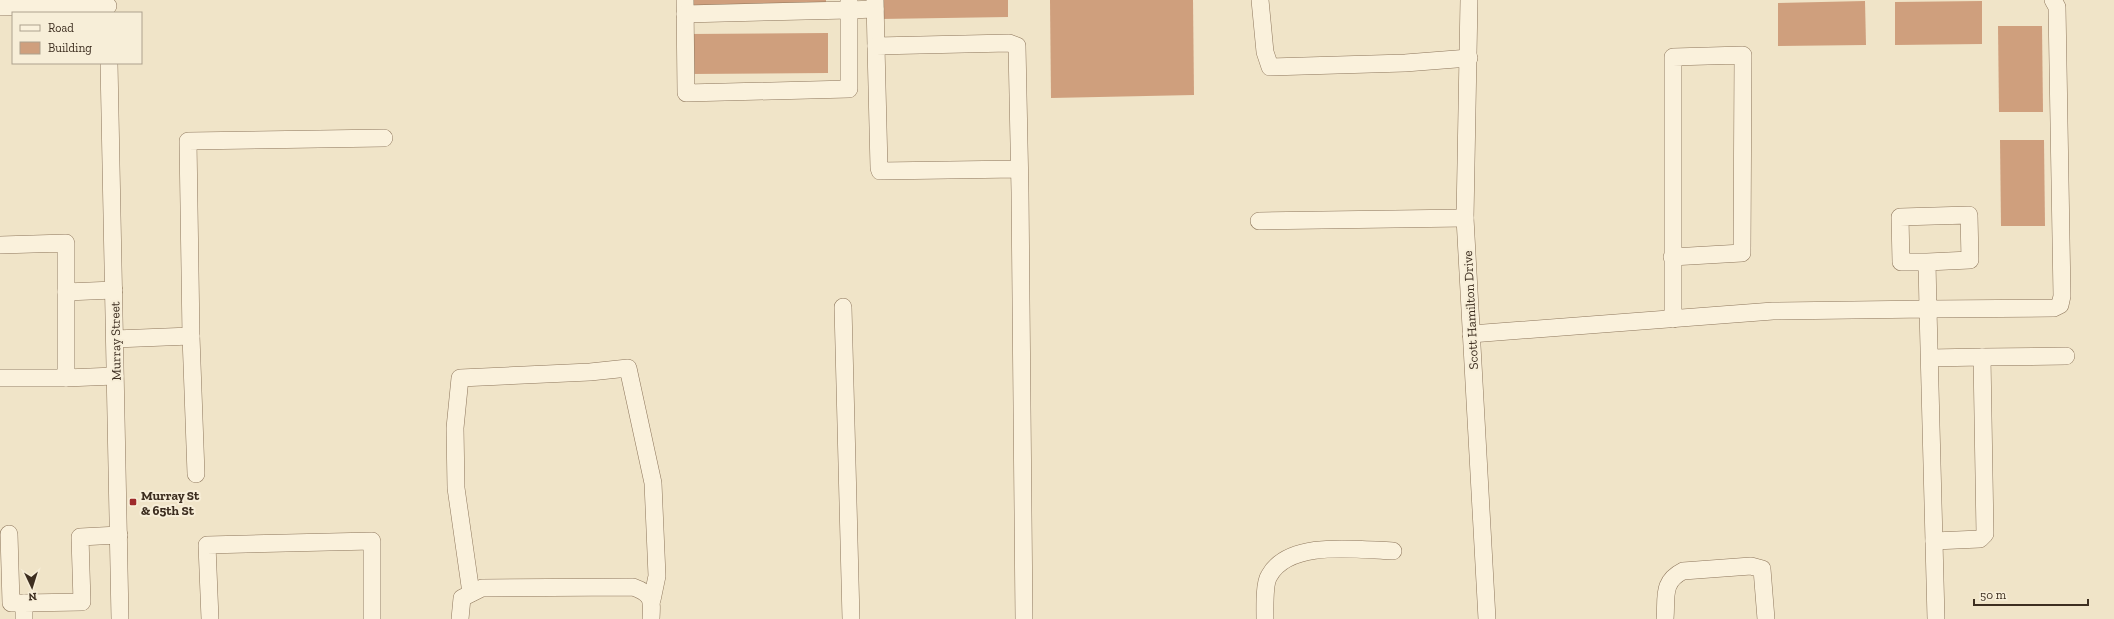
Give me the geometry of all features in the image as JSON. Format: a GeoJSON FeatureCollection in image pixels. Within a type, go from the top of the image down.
{"type":"FeatureCollection","features":[{"type":"Feature","properties":{"kind":"street"},"geometry":{"type":"LineString","coordinates":[[1260,0],[1265,52],[1270,67],[1405,63],[1468,58]]}},
{"type":"Feature","properties":{"kind":"street","name":"Scott Hamilton Drive"},"geometry":{"type":"LineString","coordinates":[[1468,0],[1465,218],[1487,619]]}},
{"type":"Feature","properties":{"kind":"street"},"geometry":{"type":"LineString","coordinates":[[1471,334],[1773,311],[2054,308],[2060,305],[2062,296],[2057,8],[2053,0]]}},
{"type":"Feature","properties":{"kind":"street"},"geometry":{"type":"LineString","coordinates":[[849,5],[849,89],[686,94],[685,7],[849,5],[875,5],[880,171],[1019,169]]}},
{"type":"Feature","properties":{"kind":"street"},"geometry":{"type":"LineString","coordinates":[[0,7],[108,6]]}},
{"type":"Feature","properties":{"kind":"street"},"geometry":{"type":"LineString","coordinates":[[876,46],[1014,44],[1017,46],[1024,619]]}},
{"type":"Feature","properties":{"kind":"street"},"geometry":{"type":"LineString","coordinates":[[1672,257],[1742,253],[1744,55],[1673,57],[1672,257],[1672,319]]}},
{"type":"Feature","properties":{"kind":"street","name":"Murray Street"},"geometry":{"type":"LineString","coordinates":[[109,64],[120,619]]}},
{"type":"Feature","properties":{"kind":"street"},"geometry":{"type":"LineString","coordinates":[[196,474],[191,336],[188,142],[384,138]]}},
{"type":"Feature","properties":{"kind":"street"},"geometry":{"type":"LineString","coordinates":[[1969,215],[1970,260],[1928,262],[1901,262],[1900,217],[1969,215]]}},
{"type":"Feature","properties":{"kind":"street"},"geometry":{"type":"LineString","coordinates":[[1259,221],[1465,218]]}},
{"type":"Feature","properties":{"kind":"street"},"geometry":{"type":"LineString","coordinates":[[0,245],[66,243],[66,378]]}},
{"type":"Feature","properties":{"kind":"street"},"geometry":{"type":"LineString","coordinates":[[1928,262],[1936,619]]}},
{"type":"Feature","properties":{"kind":"street"},"geometry":{"type":"LineString","coordinates":[[66,292],[114,290]]}},
{"type":"Feature","properties":{"kind":"street"},"geometry":{"type":"LineString","coordinates":[[843,307],[852,619]]}},
{"type":"Feature","properties":{"kind":"street"},"geometry":{"type":"LineString","coordinates":[[115,339],[191,336]]}},
{"type":"Feature","properties":{"kind":"street"},"geometry":{"type":"LineString","coordinates":[[1930,358],[2066,356]]}},
{"type":"Feature","properties":{"kind":"street"},"geometry":{"type":"LineString","coordinates":[[1934,541],[1980,539],[1984,534],[1982,357]]}},
{"type":"Feature","properties":{"kind":"street"},"geometry":{"type":"LineString","coordinates":[[471,593],[456,488],[455,428],[460,378],[590,372],[628,368],[653,483],[657,576],[652,600],[651,619]]}},
{"type":"Feature","properties":{"kind":"street"},"geometry":{"type":"LineString","coordinates":[[0,378],[115,376]]}},
{"type":"Feature","properties":{"kind":"street"},"geometry":{"type":"LineString","coordinates":[[9,534],[10,604],[24,611],[82,602],[80,537],[118,535]]}},
{"type":"Feature","properties":{"kind":"street"},"geometry":{"type":"LineString","coordinates":[[210,619],[208,545],[372,540],[372,619]]}},
{"type":"Feature","properties":{"kind":"street"},"geometry":{"type":"LineString","coordinates":[[1265,619],[1268,577],[1274,569],[1297,554],[1319,549],[1393,551]]}},
{"type":"Feature","properties":{"kind":"street"},"geometry":{"type":"LineString","coordinates":[[1665,619],[1665,599],[1669,583],[1674,576],[1684,571],[1751,566],[1762,569],[1766,619]]}},
{"type":"Feature","properties":{"kind":"street"},"geometry":{"type":"LineString","coordinates":[[460,619],[462,598],[482,588],[633,587],[644,591],[652,600]]}},
{"type":"Feature","properties":{"kind":"building"},"geometry":{"type":"Polygon","coordinates":[[[688,0],[826,0],[826,5],[688,6],[688,0]]]}},
{"type":"Feature","properties":{"kind":"building"},"geometry":{"type":"Polygon","coordinates":[[[880,0],[1008,0],[1008,17],[880,19],[880,0]]]}},
{"type":"Feature","properties":{"kind":"building"},"geometry":{"type":"Polygon","coordinates":[[[1050,0],[1193,0],[1194,95],[1051,98],[1050,0]]]}},
{"type":"Feature","properties":{"kind":"building"},"geometry":{"type":"Polygon","coordinates":[[[1865,1],[1866,45],[1778,46],[1778,3],[1865,1]]]}},
{"type":"Feature","properties":{"kind":"building"},"geometry":{"type":"Polygon","coordinates":[[[1982,1],[1982,44],[1895,45],[1895,2],[1982,1]]]}},
{"type":"Feature","properties":{"kind":"building"},"geometry":{"type":"Polygon","coordinates":[[[1998,26],[2042,26],[2043,112],[1999,112],[1998,26]]]}},
{"type":"Feature","properties":{"kind":"building"},"geometry":{"type":"Polygon","coordinates":[[[828,33],[828,73],[689,74],[689,34],[828,33]]]}},
{"type":"Feature","properties":{"kind":"building"},"geometry":{"type":"Polygon","coordinates":[[[2000,140],[2044,140],[2045,226],[2001,226],[2000,140]]]}},
{"type":"Feature","properties":{"kind":"place","name":"Murray St & 65th St"},"geometry":{"type":"Point","coordinates":[133,502]}}]}
